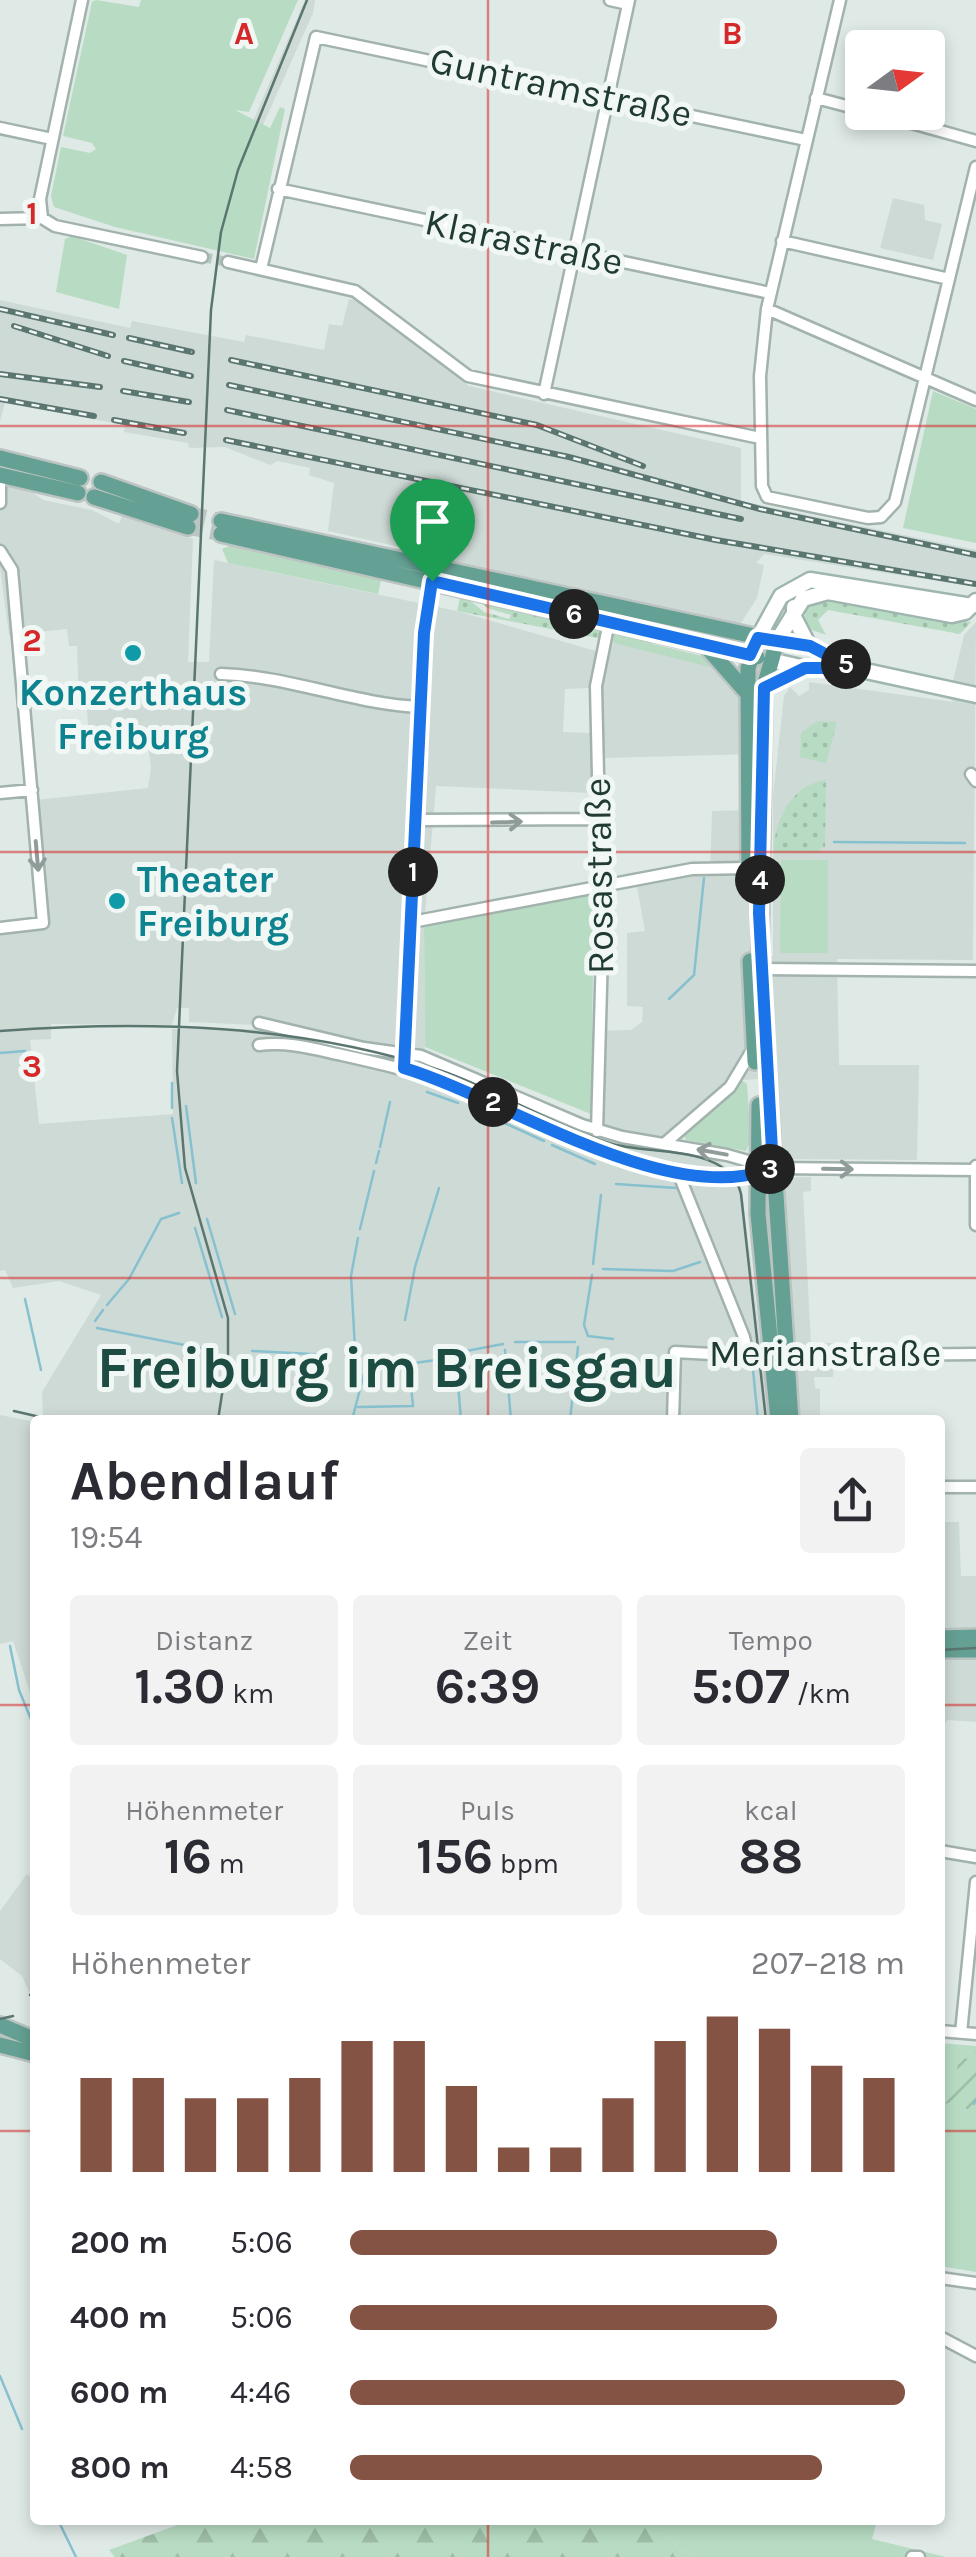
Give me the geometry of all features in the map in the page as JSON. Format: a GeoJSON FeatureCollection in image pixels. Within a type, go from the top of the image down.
{"type":"FeatureCollection","features":[{"type":"Feature","properties":{"kind":"main road"},"geometry":{"type":"LineString","coordinates":[[1,468],[88,487],[190,521]]}},
{"type":"Feature","properties":{"kind":"main road"},"geometry":{"type":"LineString","coordinates":[[852,668],[810,646],[221,528],[805,668],[852,668],[976,695]]}},
{"type":"Feature","properties":{"kind":"main road"},"geometry":{"type":"LineString","coordinates":[[790,1415],[780,1355],[754,1047],[749,868],[750,655],[780,596],[810,580],[974,604]]}},
{"type":"Feature","properties":{"kind":"main road"},"geometry":{"type":"LineString","coordinates":[[763,1169],[760,969],[764,688],[777,641],[794,608],[814,594],[828,592],[952,615],[974,604]]}},
{"type":"Feature","properties":{"kind":"main road"},"geometry":{"type":"LineString","coordinates":[[794,608],[794,618],[810,646]]}},
{"type":"Feature","properties":{"kind":"main road"},"geometry":{"type":"LineString","coordinates":[[705,644],[748,694]]}},
{"type":"Feature","properties":{"kind":"main road"},"geometry":{"type":"LineString","coordinates":[[764,688],[805,668]]}},
{"type":"Feature","properties":{"kind":"main road"},"geometry":{"type":"LineString","coordinates":[[778,1415],[780,1355]]}},
{"type":"Feature","properties":{"kind":"main road"},"geometry":{"type":"LineString","coordinates":[[945,1638],[976,1637]]}},
{"type":"Feature","properties":{"kind":"main road"},"geometry":{"type":"LineString","coordinates":[[945,1650],[976,1650]]}},
{"type":"Feature","properties":{"kind":"main road"},"geometry":{"type":"LineString","coordinates":[[0,2025],[30,2038]]}},
{"type":"Feature","properties":{"kind":"main road"},"geometry":{"type":"LineString","coordinates":[[0,2045],[30,2053]]}},
{"type":"Feature","properties":{"kind":"street"},"geometry":{"type":"LineString","coordinates":[[42,218],[40,199],[82,0]]}},
{"type":"Feature","properties":{"kind":"street"},"geometry":{"type":"LineString","coordinates":[[544,394],[628,2],[610,0]]}},
{"type":"Feature","properties":{"kind":"street"},"geometry":{"type":"LineString","coordinates":[[840,0],[767,309],[760,376],[762,486],[767,497],[868,518],[882,517],[895,502],[976,167]]}},
{"type":"Feature","properties":{"kind":"street","name":"Guntramstraße"},"geometry":{"type":"LineString","coordinates":[[278,188],[316,37],[806,140]]}},
{"type":"Feature","properties":{"kind":"street"},"geometry":{"type":"LineString","coordinates":[[816,98],[845,106]]}},
{"type":"Feature","properties":{"kind":"street"},"geometry":{"type":"LineString","coordinates":[[0,128],[52,139]]}},
{"type":"Feature","properties":{"kind":"street"},"geometry":{"type":"LineString","coordinates":[[937,130],[976,141]]}},
{"type":"Feature","properties":{"kind":"street"},"geometry":{"type":"LineString","coordinates":[[261,269],[278,188]]}},
{"type":"Feature","properties":{"kind":"street","name":"Klarastraße"},"geometry":{"type":"LineString","coordinates":[[278,188],[770,293]]}},
{"type":"Feature","properties":{"kind":"street"},"geometry":{"type":"LineString","coordinates":[[0,220],[42,218],[55,226],[202,257]]}},
{"type":"Feature","properties":{"kind":"street"},"geometry":{"type":"LineString","coordinates":[[782,241],[949,279]]}},
{"type":"Feature","properties":{"kind":"street"},"geometry":{"type":"LineString","coordinates":[[228,262],[350,288],[457,371],[544,394],[760,438]]}},
{"type":"Feature","properties":{"kind":"street"},"geometry":{"type":"LineString","coordinates":[[767,309],[976,400]]}},
{"type":"Feature","properties":{"kind":"street"},"geometry":{"type":"LineString","coordinates":[[0,503],[1,468]]}},
{"type":"Feature","properties":{"kind":"street"},"geometry":{"type":"LineString","coordinates":[[0,551],[12,570],[43,923],[0,928]]}},
{"type":"Feature","properties":{"kind":"street"},"geometry":{"type":"LineString","coordinates":[[404,1068],[420,707],[432,581]]}},
{"type":"Feature","properties":{"kind":"street","name":"Rosastraße"},"geometry":{"type":"LineString","coordinates":[[597,1131],[602,980],[596,686],[609,622]]}},
{"type":"Feature","properties":{"kind":"street"},"geometry":{"type":"LineString","coordinates":[[221,674],[251,675],[382,706],[420,707]]}},
{"type":"Feature","properties":{"kind":"street"},"geometry":{"type":"LineString","coordinates":[[0,793],[32,790]]}},
{"type":"Feature","properties":{"kind":"street"},"geometry":{"type":"LineString","coordinates":[[417,820],[596,819]]}},
{"type":"Feature","properties":{"kind":"street"},"geometry":{"type":"LineString","coordinates":[[412,922],[692,870],[749,868]]}},
{"type":"Feature","properties":{"kind":"street"},"geometry":{"type":"LineString","coordinates":[[760,969],[976,970]]}},
{"type":"Feature","properties":{"kind":"street"},"geometry":{"type":"LineString","coordinates":[[259,1023],[407,1054],[597,1131],[763,1169],[976,1167],[976,1225]]}},
{"type":"Feature","properties":{"kind":"street"},"geometry":{"type":"LineString","coordinates":[[259,1045],[294,1044],[404,1068],[618,1159],[678,1175],[729,1178],[763,1169]]}},
{"type":"Feature","properties":{"kind":"street"},"geometry":{"type":"LineString","coordinates":[[664,1144],[730,1086],[754,1047]]}},
{"type":"Feature","properties":{"kind":"street"},"geometry":{"type":"LineString","coordinates":[[678,1175],[744,1336],[748,1356]]}},
{"type":"Feature","properties":{"kind":"street","name":"Merianstraße"},"geometry":{"type":"LineString","coordinates":[[673,1415],[675,1352],[748,1356],[976,1354]]}},
{"type":"Feature","properties":{"kind":"street"},"geometry":{"type":"LineString","coordinates":[[945,1487],[976,1487]]}},
{"type":"Feature","properties":{"kind":"street"},"geometry":{"type":"LineString","coordinates":[[945,1852],[976,1857]]}},
{"type":"Feature","properties":{"kind":"street"},"geometry":{"type":"LineString","coordinates":[[960,2033],[976,1882]]}},
{"type":"Feature","properties":{"kind":"street"},"geometry":{"type":"LineString","coordinates":[[945,2032],[976,2034]]}},
{"type":"Feature","properties":{"kind":"street"},"geometry":{"type":"LineString","coordinates":[[945,2279],[976,2283]]}},
{"type":"Feature","properties":{"kind":"street"},"geometry":{"type":"LineString","coordinates":[[945,2340],[976,2356]]}},
{"type":"Feature","properties":{"kind":"shaded area"},"geometry":{"type":"Polygon","coordinates":[[[305,0],[315,0],[313,13],[263,125],[253,121],[305,0]]]}},
{"type":"Feature","properties":{"kind":"shaded area"},"geometry":{"type":"Polygon","coordinates":[[[893,198],[924,205],[925,220],[942,224],[933,260],[880,248],[893,198]]]}},
{"type":"Feature","properties":{"kind":"shaded area"},"geometry":{"type":"Polygon","coordinates":[[[349,299],[360,300],[469,386],[741,448],[741,501],[976,550],[976,587],[764,554],[756,563],[764,565],[757,598],[739,626],[399,552],[400,547],[328,531],[334,483],[309,475],[310,468],[278,461],[270,465],[225,447],[189,448],[188,443],[124,432],[125,425],[5,403],[0,421],[0,300],[130,328],[132,321],[244,342],[246,335],[324,350],[329,324],[342,326],[349,299]]]}},
{"type":"Feature","properties":{"kind":"shaded area"},"geometry":{"type":"Polygon","coordinates":[[[0,454],[26,460],[22,485],[43,500],[92,510],[119,524],[123,513],[193,539],[188,662],[209,662],[214,560],[457,611],[596,651],[591,688],[565,689],[563,732],[591,733],[591,793],[436,786],[424,927],[425,1061],[591,1131],[589,1031],[631,1030],[642,1022],[643,1007],[627,1006],[627,933],[645,931],[637,887],[710,873],[712,811],[753,810],[756,956],[773,956],[773,795],[784,696],[790,687],[799,696],[809,690],[809,682],[954,702],[949,698],[964,635],[976,622],[973,960],[837,959],[839,1065],[919,1065],[917,1160],[788,1159],[784,1154],[776,1066],[754,985],[760,1079],[740,1080],[683,1136],[683,1150],[706,1154],[735,1172],[724,1173],[729,1184],[741,1183],[769,1415],[43,1415],[42,1392],[101,1295],[59,1281],[13,1288],[5,1270],[0,1271],[0,931],[38,925],[26,801],[148,788],[151,768],[148,744],[89,740],[87,710],[79,702],[77,646],[69,646],[67,629],[9,635],[0,568],[0,454]],[[177,1008],[172,1025],[51,1024],[51,1039],[30,1040],[39,1124],[173,1114],[172,1029],[258,1029],[258,1025],[189,1022],[189,1008],[177,1008]]]}},
{"type":"Feature","properties":{"kind":"shaded area"},"geometry":{"type":"Polygon","coordinates":[[[613,643],[720,667],[732,688],[752,686],[753,754],[604,758],[603,678],[613,643]]]}},
{"type":"Feature","properties":{"kind":"shaded area"},"geometry":{"type":"Polygon","coordinates":[[[811,1177],[811,1191],[803,1192],[811,1343],[835,1343],[833,1377],[814,1377],[815,1388],[820,1389],[820,1415],[799,1415],[782,1178],[811,1177]]]}},
{"type":"Feature","properties":{"kind":"shaded area"},"geometry":{"type":"Polygon","coordinates":[[[0,1415],[30,1421],[30,1692],[13,1641],[0,1644],[0,1415]]]}},
{"type":"Feature","properties":{"kind":"shaded area"},"geometry":{"type":"Polygon","coordinates":[[[945,1522],[959,1522],[961,1576],[976,1576],[976,1640],[945,1643],[945,1522]]]}},
{"type":"Feature","properties":{"kind":"shaded area"},"geometry":{"type":"Polygon","coordinates":[[[945,1654],[976,1655],[976,1722],[945,1722],[945,1654]]]}},
{"type":"Feature","properties":{"kind":"shaded area"},"geometry":{"type":"Polygon","coordinates":[[[27,1874],[30,1994],[22,1976],[0,1959],[0,1911],[27,1874]]]}},
{"type":"Feature","properties":{"kind":"green space"},"geometry":{"type":"Polygon","coordinates":[[[141,0],[298,0],[249,112],[235,110],[270,128],[280,107],[285,109],[254,259],[115,227],[54,207],[51,196],[61,147],[90,153],[96,149],[92,143],[63,136],[92,2],[139,7],[141,0]]]}},
{"type":"Feature","properties":{"kind":"green space"},"geometry":{"type":"Polygon","coordinates":[[[72,236],[127,255],[119,309],[56,292],[65,239],[72,236]]]}},
{"type":"Feature","properties":{"kind":"green space"},"geometry":{"type":"Polygon","coordinates":[[[933,391],[976,409],[976,543],[903,528],[933,391]]]}},
{"type":"Feature","properties":{"kind":"green space"},"geometry":{"type":"Polygon","coordinates":[[[234,544],[382,576],[378,594],[228,563],[222,549],[234,544]]]}},
{"type":"Feature","properties":{"kind":"green space"},"geometry":{"type":"Polygon","coordinates":[[[461,593],[484,612],[509,619],[511,615],[487,608],[478,599],[587,624],[574,628],[554,624],[553,629],[575,633],[598,625],[602,639],[457,611],[461,593]]]}},
{"type":"Feature","properties":{"kind":"green space"},"geometry":{"type":"Polygon","coordinates":[[[828,601],[971,622],[960,634],[828,610],[818,620],[826,635],[803,627],[806,608],[828,601]]]}},
{"type":"Feature","properties":{"kind":"green space"},"geometry":{"type":"Polygon","coordinates":[[[614,631],[640,634],[653,644],[711,658],[718,669],[613,643],[614,631]]]}},
{"type":"Feature","properties":{"kind":"green space"},"geometry":{"type":"Polygon","coordinates":[[[817,721],[837,722],[826,763],[800,757],[801,733],[817,721]]]}},
{"type":"Feature","properties":{"kind":"green space"},"geometry":{"type":"Polygon","coordinates":[[[826,780],[825,847],[819,848],[823,853],[774,852],[777,829],[787,806],[803,789],[826,780]]]}},
{"type":"Feature","properties":{"kind":"green space"},"geometry":{"type":"Polygon","coordinates":[[[781,860],[828,860],[828,953],[780,953],[781,860]]]}},
{"type":"Feature","properties":{"kind":"green space"},"geometry":{"type":"Polygon","coordinates":[[[594,894],[591,1114],[425,1047],[424,927],[594,894]]]}},
{"type":"Feature","properties":{"kind":"green space"},"geometry":{"type":"Polygon","coordinates":[[[741,1080],[747,1084],[751,1140],[746,1151],[687,1140],[683,1136],[741,1080]]]}},
{"type":"Feature","properties":{"kind":"green space"},"geometry":{"type":"Polygon","coordinates":[[[945,2043],[976,2046],[976,2272],[945,2267],[945,2043]]]}},
{"type":"Feature","properties":{"kind":"green space"},"geometry":{"type":"Polygon","coordinates":[[[976,2050],[976,2116],[963,2104],[945,2103],[945,2083],[956,2076],[959,2058],[970,2059],[976,2050]]]}},
{"type":"Feature","properties":{"kind":"green space"},"geometry":{"type":"Polygon","coordinates":[[[177,2525],[661,2525],[679,2549],[697,2557],[115,2557],[109,2550],[177,2525]]]}},
{"type":"Feature","properties":{"kind":"green space"},"geometry":{"type":"Polygon","coordinates":[[[661,2525],[876,2525],[872,2539],[946,2557],[697,2557],[679,2549],[661,2525]]]}},
{"type":"Feature","properties":{"kind":"waterway"},"geometry":{"type":"LineString","coordinates":[[834,842],[965,843]]}},
{"type":"Feature","properties":{"kind":"waterway"},"geometry":{"type":"LineString","coordinates":[[669,999],[694,975],[704,878]]}},
{"type":"Feature","properties":{"kind":"waterway"},"geometry":{"type":"LineString","coordinates":[[0,1053],[25,1051]]}},
{"type":"Feature","properties":{"kind":"waterway"},"geometry":{"type":"LineString","coordinates":[[172,1083],[172,1108]]}},
{"type":"Feature","properties":{"kind":"waterway"},"geometry":{"type":"LineString","coordinates":[[427,1092],[458,1103]]}},
{"type":"Feature","properties":{"kind":"waterway"},"geometry":{"type":"LineString","coordinates":[[380,1147],[390,1102]]}},
{"type":"Feature","properties":{"kind":"waterway"},"geometry":{"type":"LineString","coordinates":[[186,1106],[196,1183]]}},
{"type":"Feature","properties":{"kind":"waterway"},"geometry":{"type":"LineString","coordinates":[[478,1111],[544,1141]]}},
{"type":"Feature","properties":{"kind":"waterway"},"geometry":{"type":"LineString","coordinates":[[172,1118],[182,1183]]}},
{"type":"Feature","properties":{"kind":"waterway"},"geometry":{"type":"LineString","coordinates":[[552,1145],[595,1164]]}},
{"type":"Feature","properties":{"kind":"waterway"},"geometry":{"type":"LineString","coordinates":[[376,1163],[379,1151]]}},
{"type":"Feature","properties":{"kind":"waterway"},"geometry":{"type":"LineString","coordinates":[[360,1229],[374,1171]]}},
{"type":"Feature","properties":{"kind":"waterway"},"geometry":{"type":"LineString","coordinates":[[616,1184],[676,1188]]}},
{"type":"Feature","properties":{"kind":"waterway"},"geometry":{"type":"LineString","coordinates":[[405,1320],[415,1267],[439,1188]]}},
{"type":"Feature","properties":{"kind":"waterway"},"geometry":{"type":"LineString","coordinates":[[593,1264],[601,1195]]}},
{"type":"Feature","properties":{"kind":"waterway"},"geometry":{"type":"LineString","coordinates":[[107,1305],[129,1279],[161,1219],[179,1213]]}},
{"type":"Feature","properties":{"kind":"waterway"},"geometry":{"type":"LineString","coordinates":[[207,1219],[235,1314]]}},
{"type":"Feature","properties":{"kind":"waterway"},"geometry":{"type":"LineString","coordinates":[[195,1228],[222,1317]]}},
{"type":"Feature","properties":{"kind":"waterway"},"geometry":{"type":"LineString","coordinates":[[355,1349],[351,1276],[358,1238]]}},
{"type":"Feature","properties":{"kind":"waterway"},"geometry":{"type":"LineString","coordinates":[[603,1269],[673,1271],[700,1262]]}},
{"type":"Feature","properties":{"kind":"waterway"},"geometry":{"type":"LineString","coordinates":[[710,1269],[724,1301]]}},
{"type":"Feature","properties":{"kind":"waterway"},"geometry":{"type":"LineString","coordinates":[[592,1275],[584,1325],[588,1336],[613,1339]]}},
{"type":"Feature","properties":{"kind":"waterway"},"geometry":{"type":"LineString","coordinates":[[25,1299],[41,1370]]}},
{"type":"Feature","properties":{"kind":"waterway"},"geometry":{"type":"LineString","coordinates":[[95,1321],[103,1310]]}},
{"type":"Feature","properties":{"kind":"waterway"},"geometry":{"type":"LineString","coordinates":[[97,1328],[205,1349]]}},
{"type":"Feature","properties":{"kind":"waterway"},"geometry":{"type":"LineString","coordinates":[[515,1342],[575,1342]]}},
{"type":"Feature","properties":{"kind":"waterway"},"geometry":{"type":"LineString","coordinates":[[461,1352],[503,1344]]}},
{"type":"Feature","properties":{"kind":"waterway"},"geometry":{"type":"LineString","coordinates":[[571,1415],[578,1347]]}},
{"type":"Feature","properties":{"kind":"waterway"},"geometry":{"type":"LineString","coordinates":[[505,1350],[511,1415]]}},
{"type":"Feature","properties":{"kind":"waterway"},"geometry":{"type":"LineString","coordinates":[[252,1351],[330,1355]]}},
{"type":"Feature","properties":{"kind":"waterway"},"geometry":{"type":"LineString","coordinates":[[353,1415],[365,1370],[443,1359]]}},
{"type":"Feature","properties":{"kind":"waterway"},"geometry":{"type":"LineString","coordinates":[[456,1359],[461,1415]]}},
{"type":"Feature","properties":{"kind":"waterway"},"geometry":{"type":"LineString","coordinates":[[753,1370],[758,1415]]}},
{"type":"Feature","properties":{"kind":"waterway"},"geometry":{"type":"LineString","coordinates":[[358,1407],[413,1406],[410,1376]]}},
{"type":"Feature","properties":{"kind":"waterway"},"geometry":{"type":"LineString","coordinates":[[10,1646],[19,1690],[30,1717]]}},
{"type":"Feature","properties":{"kind":"waterway"},"geometry":{"type":"LineString","coordinates":[[974,2104],[976,2100]]}},
{"type":"Feature","properties":{"kind":"waterway"},"geometry":{"type":"LineString","coordinates":[[0,2376],[22,2429]]}},
{"type":"Feature","properties":{"kind":"waterway"},"geometry":{"type":"LineString","coordinates":[[60,2525],[76,2557]]}},
{"type":"Feature","properties":{"kind":"tunnel"},"geometry":{"type":"LineString","coordinates":[[202,257],[228,262]]}},
{"type":"Feature","properties":{"kind":"tunnel"},"geometry":{"type":"LineString","coordinates":[[191,514],[221,521]]}},
{"type":"Feature","properties":{"kind":"tunnel"},"geometry":{"type":"LineString","coordinates":[[188,527],[221,534]]}},
{"type":"Feature","properties":{"kind":"tram line"},"geometry":{"type":"LineString","coordinates":[[219,1415],[228,1355],[228,1318],[185,1168],[177,1071],[211,310],[221,232],[238,170],[307,0]]}},
{"type":"Feature","properties":{"kind":"tram line"},"geometry":{"type":"LineString","coordinates":[[0,1031],[167,1026],[334,1043],[442,1071],[609,1143],[686,1154],[721,1166],[734,1178],[741,1194],[765,1415]]}},
{"type":"Feature","properties":{"kind":"tram line"},"geometry":{"type":"LineString","coordinates":[[14,1411],[31,1415]]}},
{"type":"Feature","properties":{"kind":"tram line"},"geometry":{"type":"LineString","coordinates":[[945,1650],[976,1648]]}},
{"type":"Feature","properties":{"kind":"tram line"},"geometry":{"type":"LineString","coordinates":[[0,2019],[13,2016]]}},
{"type":"Feature","properties":{"kind":"railway"},"geometry":{"type":"LineString","coordinates":[[0,309],[113,335]]}},
{"type":"Feature","properties":{"kind":"railway"},"geometry":{"type":"LineString","coordinates":[[14,326],[108,356]]}},
{"type":"Feature","properties":{"kind":"railway"},"geometry":{"type":"LineString","coordinates":[[129,338],[192,352]]}},
{"type":"Feature","properties":{"kind":"railway"},"geometry":{"type":"LineString","coordinates":[[231,360],[537,425],[643,466]]}},
{"type":"Feature","properties":{"kind":"railway"},"geometry":{"type":"LineString","coordinates":[[124,361],[191,376]]}},
{"type":"Feature","properties":{"kind":"railway"},"geometry":{"type":"LineString","coordinates":[[0,374],[100,387]]}},
{"type":"Feature","properties":{"kind":"railway"},"geometry":{"type":"LineString","coordinates":[[229,385],[569,457],[760,509],[976,555]]}},
{"type":"Feature","properties":{"kind":"railway"},"geometry":{"type":"LineString","coordinates":[[123,391],[189,402]]}},
{"type":"Feature","properties":{"kind":"railway"},"geometry":{"type":"LineString","coordinates":[[0,399],[94,416]]}},
{"type":"Feature","properties":{"kind":"railway"},"geometry":{"type":"LineString","coordinates":[[227,410],[741,519]]}},
{"type":"Feature","properties":{"kind":"railway"},"geometry":{"type":"LineString","coordinates":[[114,420],[184,433]]}},
{"type":"Feature","properties":{"kind":"railway"},"geometry":{"type":"LineString","coordinates":[[226,440],[716,540],[976,584]]}},
{"type":"Feature","properties":{"kind":"place","name":"Konzerthaus Freiburg"},"geometry":{"type":"Point","coordinates":[133,653]}},
{"type":"Feature","properties":{"kind":"place","name":"Theater Freiburg"},"geometry":{"type":"Point","coordinates":[117,901]}},
{"type":"Feature","properties":{"kind":"district","name":"Freiburg im Breisgau"},"geometry":{"type":"Point","coordinates":[387,1368]}},
{"type":"Feature","properties":{"kind":"route"},"geometry":{"type":"LineString","coordinates":[[432,581],[750,655],[758,638],[791,642],[827,653],[852,668],[805,668],[764,688],[760,969],[773,1168],[729,1178],[627,1162],[474,1093],[404,1068],[410,1008],[424,633],[432,581]]}}]}
